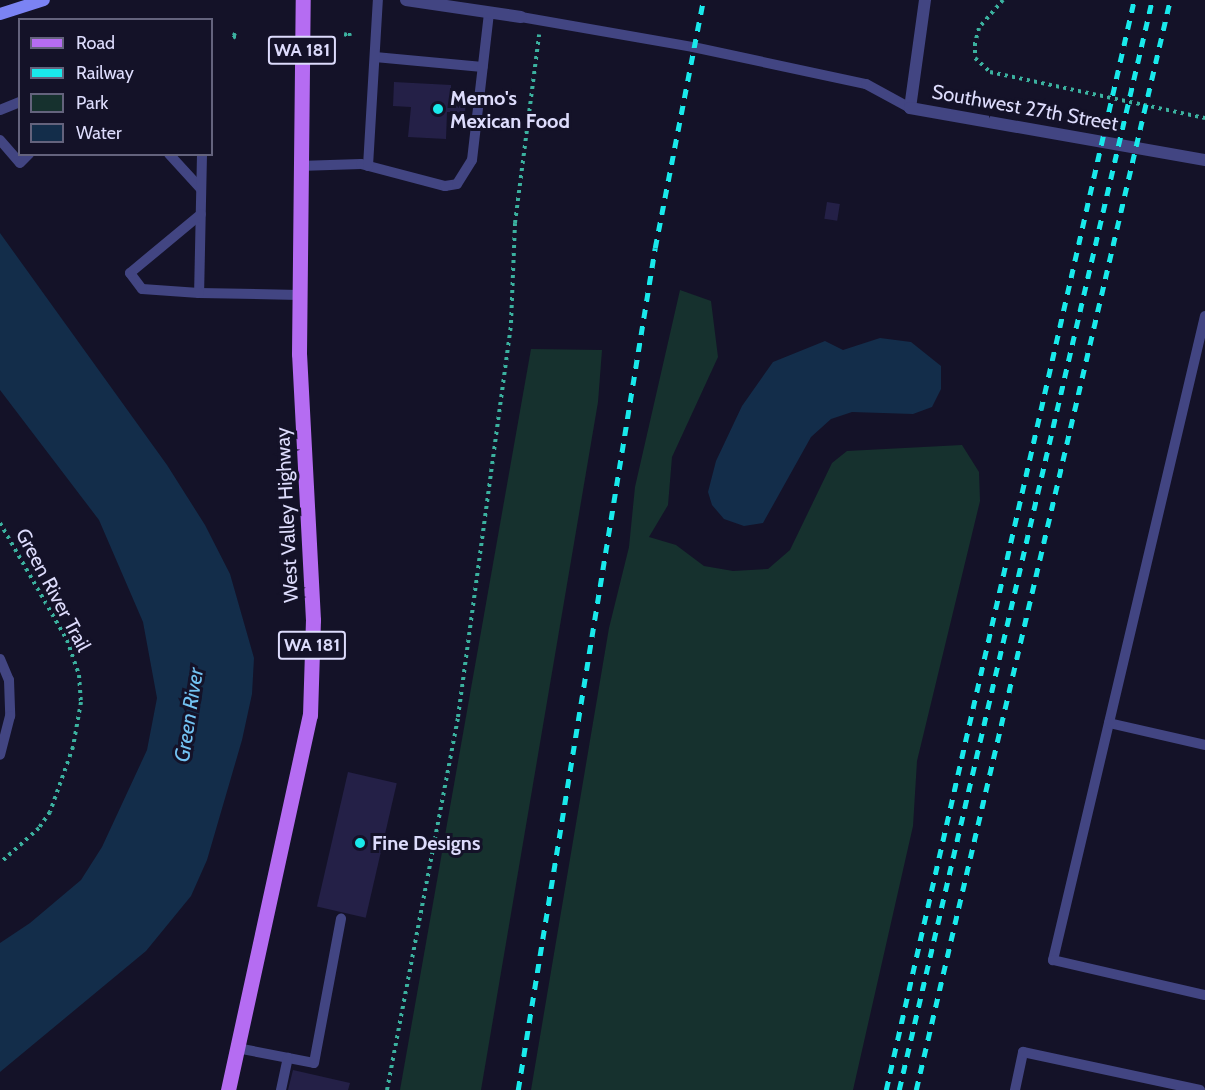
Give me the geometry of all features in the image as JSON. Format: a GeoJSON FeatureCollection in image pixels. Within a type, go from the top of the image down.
{"type":"FeatureCollection","features":[{"type":"Feature","properties":{"kind":"main road"},"geometry":{"type":"LineString","coordinates":[[0,14],[44,0]]}},
{"type":"Feature","properties":{"kind":"main road","name":"West Valley Highway"},"geometry":{"type":"LineString","coordinates":[[228,1090],[310,715],[313,620],[306,529],[299,295],[303,0]]}},
{"type":"Feature","properties":{"kind":"street"},"geometry":{"type":"LineString","coordinates":[[406,0],[477,5],[489,12],[521,17]]}},
{"type":"Feature","properties":{"kind":"street","name":"Southwest 27th Street"},"geometry":{"type":"LineString","coordinates":[[924,0],[910,108],[1205,160]]}},
{"type":"Feature","properties":{"kind":"lane"},"geometry":{"type":"LineString","coordinates":[[368,166],[378,0]]}},
{"type":"Feature","properties":{"kind":"lane"},"geometry":{"type":"LineString","coordinates":[[300,166],[368,166],[445,186],[457,184],[472,160],[489,12]]}},
{"type":"Feature","properties":{"kind":"lane"},"geometry":{"type":"LineString","coordinates":[[521,17],[693,47],[866,84],[910,108]]}},
{"type":"Feature","properties":{"kind":"lane"},"geometry":{"type":"LineString","coordinates":[[375,57],[483,67]]}},
{"type":"Feature","properties":{"kind":"lane"},"geometry":{"type":"LineString","coordinates":[[0,110],[18,103]]}},
{"type":"Feature","properties":{"kind":"lane"},"geometry":{"type":"LineString","coordinates":[[0,140],[21,163],[27,156]]}},
{"type":"Feature","properties":{"kind":"lane"},"geometry":{"type":"LineString","coordinates":[[171,156],[201,189]]}},
{"type":"Feature","properties":{"kind":"lane"},"geometry":{"type":"LineString","coordinates":[[199,293],[202,156]]}},
{"type":"Feature","properties":{"kind":"lane"},"geometry":{"type":"LineString","coordinates":[[201,214],[130,273],[142,290],[299,295]]}},
{"type":"Feature","properties":{"kind":"lane"},"geometry":{"type":"LineString","coordinates":[[1205,316],[1053,960],[1205,995]]}},
{"type":"Feature","properties":{"kind":"lane"},"geometry":{"type":"LineString","coordinates":[[0,659],[9,680],[10,716],[0,755]]}},
{"type":"Feature","properties":{"kind":"lane"},"geometry":{"type":"LineString","coordinates":[[1109,723],[1205,745]]}},
{"type":"Feature","properties":{"kind":"lane"},"geometry":{"type":"LineString","coordinates":[[237,1048],[314,1063],[340,919]]}},
{"type":"Feature","properties":{"kind":"lane"},"geometry":{"type":"LineString","coordinates":[[1015,1090],[1023,1052],[1200,1090]]}},
{"type":"Feature","properties":{"kind":"lane"},"geometry":{"type":"LineString","coordinates":[[281,1090],[288,1058]]}},
{"type":"Feature","properties":{"kind":"path"},"geometry":{"type":"LineString","coordinates":[[1003,0],[980,28],[975,43],[975,58],[990,72],[1205,118]]}},
{"type":"Feature","properties":{"kind":"path"},"geometry":{"type":"LineString","coordinates":[[387,1090],[458,717],[511,323],[514,223],[541,21]]}},
{"type":"Feature","properties":{"kind":"path"},"geometry":{"type":"LineString","coordinates":[[344,34],[350,36],[348,30]]}},
{"type":"Feature","properties":{"kind":"path","name":"Green River Trail"},"geometry":{"type":"LineString","coordinates":[[0,523],[67,640],[79,675],[81,702],[73,747],[50,812],[39,828],[0,863]]}},
{"type":"Feature","properties":{"kind":"green space"},"geometry":{"type":"Polygon","coordinates":[[[680,290],[711,301],[718,357],[672,457],[668,505],[649,537],[676,545],[704,566],[733,571],[768,569],[790,550],[832,463],[847,451],[962,445],[979,472],[980,501],[917,761],[913,826],[853,1090],[531,1090],[609,628],[629,547],[635,487],[680,290]]]}},
{"type":"Feature","properties":{"kind":"green space"},"geometry":{"type":"Polygon","coordinates":[[[531,349],[602,350],[598,402],[481,1090],[400,1090],[531,349]]]}},
{"type":"Feature","properties":{"kind":"water","name":"Green River"},"geometry":{"type":"Polygon","coordinates":[[[0,233],[167,465],[205,525],[230,574],[254,658],[252,694],[242,740],[207,860],[191,896],[146,951],[0,1072],[0,943],[30,923],[81,880],[102,847],[147,750],[157,698],[143,622],[99,520],[0,390],[0,233]]]}},
{"type":"Feature","properties":{"kind":"water"},"geometry":{"type":"Polygon","coordinates":[[[880,338],[911,342],[941,366],[941,389],[932,407],[913,414],[852,412],[831,419],[811,437],[763,523],[744,526],[724,519],[712,505],[708,492],[716,461],[742,406],[773,362],[825,341],[843,350],[880,338]]]}},
{"type":"Feature","properties":{"kind":"building","name":"Memo's Mexican Food"},"geometry":{"type":"Polygon","coordinates":[[[394,82],[451,85],[451,96],[466,97],[465,113],[447,112],[446,139],[408,137],[411,107],[393,106],[394,82]]]}},
{"type":"Feature","properties":{"kind":"building"},"geometry":{"type":"Polygon","coordinates":[[[827,202],[840,204],[837,221],[824,219],[827,202]]]}},
{"type":"Feature","properties":{"kind":"building"},"geometry":{"type":"Polygon","coordinates":[[[348,772],[397,783],[366,918],[317,906],[348,772]]]}},
{"type":"Feature","properties":{"kind":"building"},"geometry":{"type":"Polygon","coordinates":[[[293,1070],[350,1083],[348,1090],[288,1090],[293,1070]]]}},
{"type":"Feature","properties":{"kind":"railway"},"geometry":{"type":"LineString","coordinates":[[518,1090],[655,248],[703,0]]}},
{"type":"Feature","properties":{"kind":"railway"},"geometry":{"type":"LineString","coordinates":[[886,1090],[1134,0]]}},
{"type":"Feature","properties":{"kind":"railway"},"geometry":{"type":"LineString","coordinates":[[899,1090],[1152,0]]}},
{"type":"Feature","properties":{"kind":"railway"},"geometry":{"type":"LineString","coordinates":[[916,1090],[1170,0]]}},
{"type":"Feature","properties":{"kind":"place","name":"Memo's Mexican Food"},"geometry":{"type":"Point","coordinates":[438,109]}},
{"type":"Feature","properties":{"kind":"place","name":"Fine Designs"},"geometry":{"type":"Point","coordinates":[360,843]}}]}
